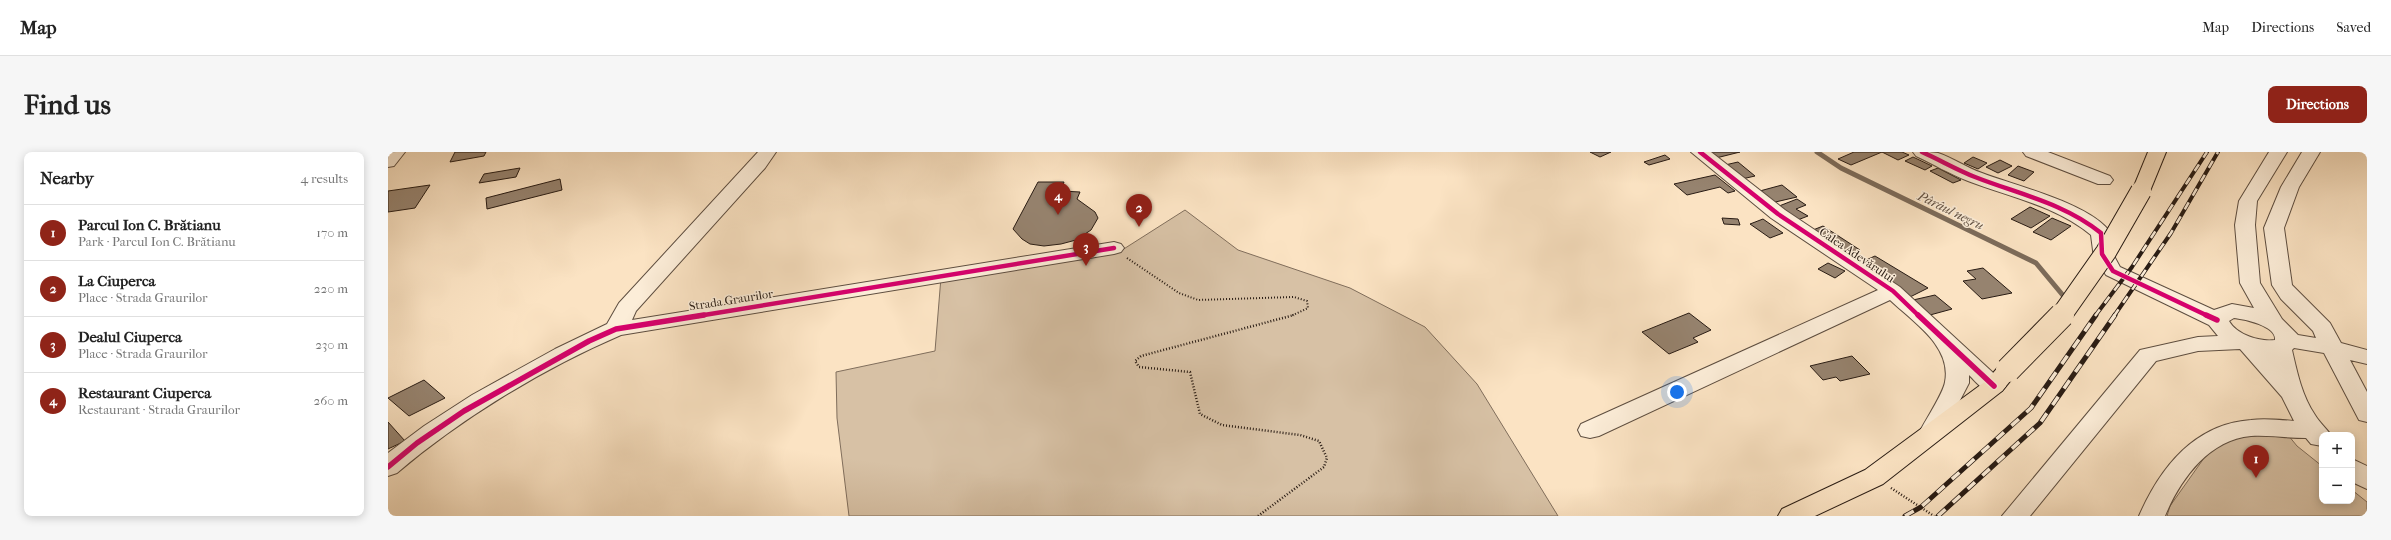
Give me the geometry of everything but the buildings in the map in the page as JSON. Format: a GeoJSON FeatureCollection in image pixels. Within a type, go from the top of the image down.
{"type":"FeatureCollection","features":[{"type":"Feature","properties":{"kind":"main road"},"geometry":{"type":"LineString","coordinates":[[1791,516],[1874,477],[2001,378],[2068,308],[2106,252],[2141,191],[2158,152]]}},
{"type":"Feature","properties":{"kind":"street"},"geometry":{"type":"LineString","coordinates":[[388,162],[396,152]]}},
{"type":"Feature","properties":{"kind":"street"},"geometry":{"type":"LineString","coordinates":[[616,329],[627,308],[759,164],[767,152]]}},
{"type":"Feature","properties":{"kind":"street","name":"Calea Adevărului"},"geometry":{"type":"LineString","coordinates":[[1700,152],[1778,214],[1893,291],[1947,342],[2001,378]]}},
{"type":"Feature","properties":{"kind":"street"},"geometry":{"type":"LineString","coordinates":[[1922,152],[1974,176],[2069,212],[2091,223],[2101,233],[2100,248],[2106,264],[2113,271],[2150,290],[2187,305],[2223,317],[2254,314],[2274,323],[2282,329],[2286,375],[2296,400],[2317,435]]}},
{"type":"Feature","properties":{"kind":"street"},"geometry":{"type":"LineString","coordinates":[[2032,152],[2104,180]]}},
{"type":"Feature","properties":{"kind":"street"},"geometry":{"type":"LineString","coordinates":[[2274,323],[2250,283],[2245,225],[2248,201],[2278,152]]}},
{"type":"Feature","properties":{"kind":"street"},"geometry":{"type":"LineString","coordinates":[[2311,152],[2290,187],[2274,228],[2282,285],[2288,294],[2322,328],[2334,348],[2367,414]]}},
{"type":"Feature","properties":{"kind":"street"},"geometry":{"type":"LineString","coordinates":[[2261,180],[2290,187]]}},
{"type":"Feature","properties":{"kind":"street","name":"Strada Graurilor"},"geometry":{"type":"LineString","coordinates":[[388,467],[412,446],[460,412],[581,343],[616,329],[1114,248]]}},
{"type":"Feature","properties":{"kind":"street"},"geometry":{"type":"LineString","coordinates":[[2198,344],[2241,300],[2250,283]]}},
{"type":"Feature","properties":{"kind":"street"},"geometry":{"type":"LineString","coordinates":[[1590,430],[1893,291]]}},
{"type":"Feature","properties":{"kind":"street"},"geometry":{"type":"LineString","coordinates":[[2223,317],[2244,343],[2296,400]]}},
{"type":"Feature","properties":{"kind":"street"},"geometry":{"type":"LineString","coordinates":[[1932,431],[1957,383],[1956,361],[1947,342]]}},
{"type":"Feature","properties":{"kind":"street"},"geometry":{"type":"LineString","coordinates":[[2015,516],[2148,355],[2198,344],[2244,343],[2267,348],[2284,344],[2334,348],[2367,357]]}},
{"type":"Feature","properties":{"kind":"street"},"geometry":{"type":"LineString","coordinates":[[2152,516],[2157,502],[2170,481],[2194,451],[2232,432],[2249,428],[2317,435]]}},
{"type":"Feature","properties":{"kind":"street"},"geometry":{"type":"LineString","coordinates":[[2355,470],[2367,480]]}},
{"type":"Feature","properties":{"kind":"path"},"geometry":{"type":"LineString","coordinates":[[1114,248],[1179,293],[1198,300],[1294,297],[1307,302],[1308,308],[1297,314],[1140,356],[1134,361],[1139,367],[1190,372],[1200,414],[1222,425],[1300,435],[1319,441],[1327,458],[1324,467],[1258,516]]}},
{"type":"Feature","properties":{"kind":"path"},"geometry":{"type":"LineString","coordinates":[[1874,477],[1934,516]]}},
{"type":"Feature","properties":{"kind":"shaded area"},"geometry":{"type":"Polygon","coordinates":[[[1185,210],[1238,250],[1350,288],[1425,327],[1477,384],[1558,516],[849,516],[837,418],[836,372],[935,351],[941,277],[1119,252],[1185,210]]]}},
{"type":"Feature","properties":{"kind":"shaded area"},"geometry":{"type":"Polygon","coordinates":[[[2257,432],[2288,435],[2297,446],[2319,464],[2319,504],[2355,504],[2355,492],[2367,502],[2367,516],[2167,516],[2170,506],[2214,444],[2257,432]]]}},
{"type":"Feature","properties":{"kind":"waterway","name":"Pârâul negru"},"geometry":{"type":"LineString","coordinates":[[1817,152],[1841,168],[2036,263],[2066,299]]}},
{"type":"Feature","properties":{"kind":"railway"},"geometry":{"type":"LineString","coordinates":[[2095,316],[2132,267],[2207,152]]}},
{"type":"Feature","properties":{"kind":"railway"},"geometry":{"type":"LineString","coordinates":[[2114,316],[2171,233],[2218,152]]}},
{"type":"Feature","properties":{"kind":"railway"},"geometry":{"type":"LineString","coordinates":[[1905,516],[1921,507],[2031,408],[2096,315]]}},
{"type":"Feature","properties":{"kind":"railway"},"geometry":{"type":"LineString","coordinates":[[1938,516],[2040,423],[2115,315]]}},
{"type":"Feature","properties":{"kind":"cycle path"},"geometry":{"type":"LineString","coordinates":[[1700,152],[1778,214],[1893,291],[1994,386]]}},
{"type":"Feature","properties":{"kind":"cycle path"},"geometry":{"type":"LineString","coordinates":[[1922,152],[1975,177],[2042,200],[2075,215],[2089,223],[2101,233],[2102,254],[2106,263],[2113,271],[2217,320]]}},
{"type":"Feature","properties":{"kind":"cycle path"},"geometry":{"type":"LineString","coordinates":[[388,467],[417,443],[480,401],[563,354],[616,329],[1114,248]]}},
{"type":"Feature","properties":{"kind":"place","name":"Restaurant Ciuperca"},"geometry":{"type":"Point","coordinates":[1058,215]}},
{"type":"Feature","properties":{"kind":"place","name":"La Ciuperca"},"geometry":{"type":"Point","coordinates":[1139,227]}},
{"type":"Feature","properties":{"kind":"place","name":"Dealul Ciuperca"},"geometry":{"type":"Point","coordinates":[1086,266]}},
{"type":"Feature","properties":{"kind":"place","name":"Parcul Ion C. Brătianu"},"geometry":{"type":"Point","coordinates":[2256,478]}}]}
